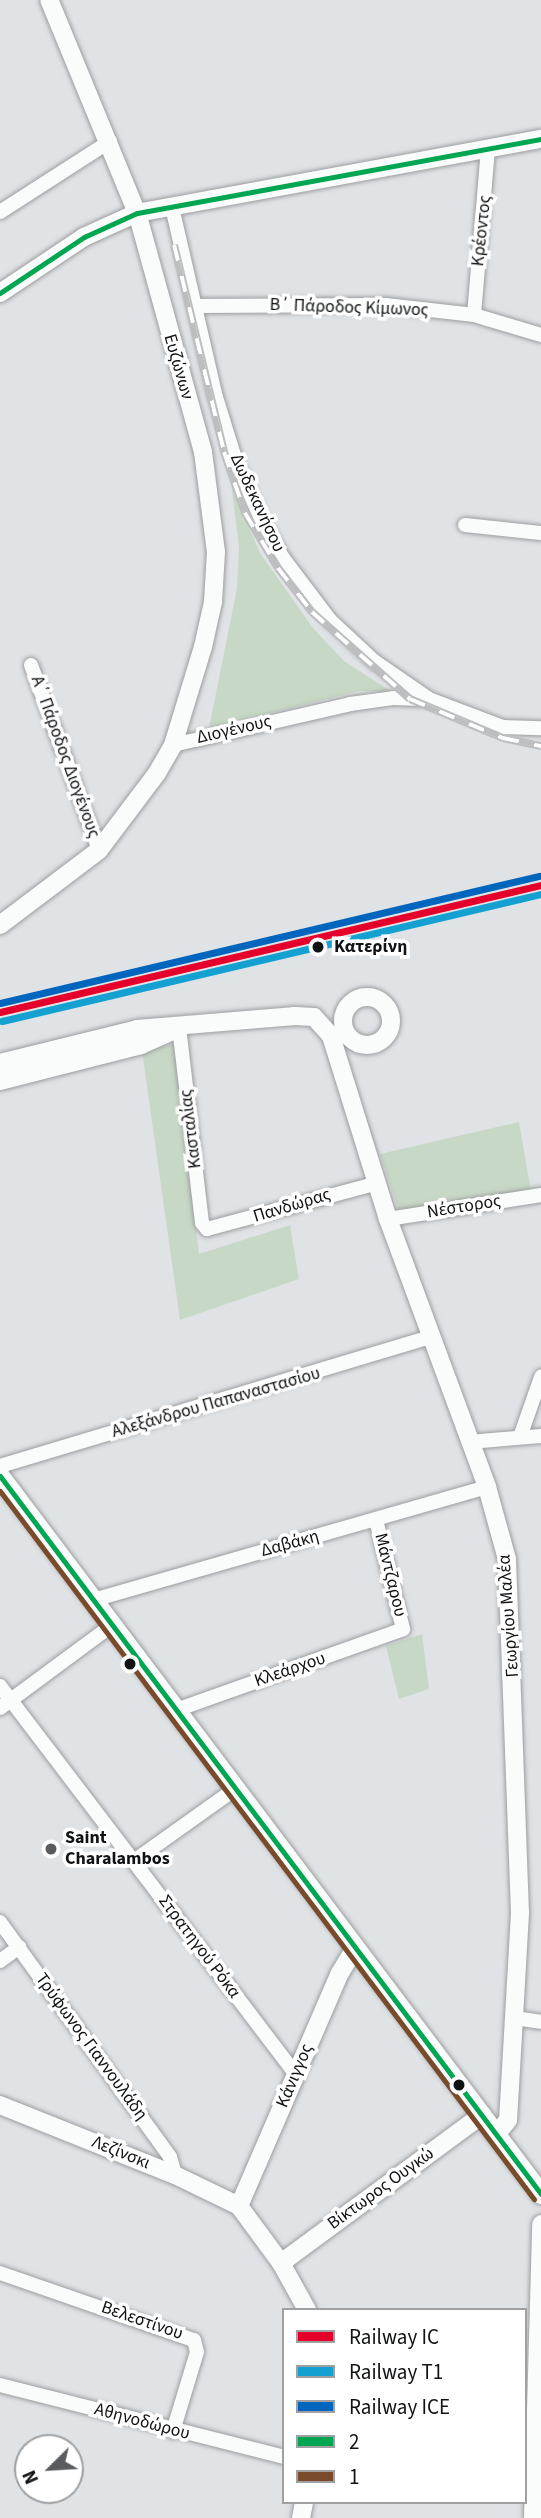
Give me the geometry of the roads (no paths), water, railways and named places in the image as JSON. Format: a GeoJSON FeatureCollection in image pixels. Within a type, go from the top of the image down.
{"type":"FeatureCollection","features":[{"type":"Feature","properties":{"kind":"main road"},"geometry":{"type":"LineString","coordinates":[[0,1476],[541,2194]]}},
{"type":"Feature","properties":{"kind":"street","name":"Ευζώνων"},"geometry":{"type":"LineString","coordinates":[[49,0],[110,141],[137,213],[203,452],[215,518],[214,602],[173,746]]}},
{"type":"Feature","properties":{"kind":"street"},"geometry":{"type":"LineString","coordinates":[[0,293],[84,237],[137,213],[541,139]]}},
{"type":"Feature","properties":{"kind":"street"},"geometry":{"type":"LineString","coordinates":[[0,212],[110,141]]}},
{"type":"Feature","properties":{"kind":"street","name":"Κρέοντος"},"geometry":{"type":"LineString","coordinates":[[474,315],[488,148]]}},
{"type":"Feature","properties":{"kind":"street","name":"Δωδεκανήσου"},"geometry":{"type":"LineString","coordinates":[[172,207],[237,465],[283,558],[330,620],[374,661],[429,699]]}},
{"type":"Feature","properties":{"kind":"street","name":"Β΄ Πάροδος Κίμωνος"},"geometry":{"type":"LineString","coordinates":[[195,306],[386,305],[474,315],[541,335]]}},
{"type":"Feature","properties":{"kind":"street"},"geometry":{"type":"LineString","coordinates":[[465,525],[541,533]]}},
{"type":"Feature","properties":{"kind":"street","name":"Α΄ Πάροδος Διογένους"},"geometry":{"type":"LineString","coordinates":[[31,665],[99,850]]}},
{"type":"Feature","properties":{"kind":"street","name":"Διογένους"},"geometry":{"type":"LineString","coordinates":[[0,925],[99,850],[133,809],[173,746],[350,704],[429,699],[503,727],[541,728]]}},
{"type":"Feature","properties":{"kind":"street"},"geometry":{"type":"LineString","coordinates":[[0,1063],[137,1029],[314,1017],[331,1037],[360,1044],[374,1044],[388,1034],[388,1008],[375,998],[362,997],[348,1006],[331,1037]]}},
{"type":"Feature","properties":{"kind":"street"},"geometry":{"type":"LineString","coordinates":[[343,1018],[349,1037],[360,1044]]}},
{"type":"Feature","properties":{"kind":"street"},"geometry":{"type":"LineString","coordinates":[[0,1081],[141,1045],[179,1027]]}},
{"type":"Feature","properties":{"kind":"street","name":"Κασταλίας"},"geometry":{"type":"LineString","coordinates":[[179,1027],[202,1223],[207,1229]]}},
{"type":"Feature","properties":{"kind":"street","name":"Γεωργίου Μαλέα"},"geometry":{"type":"LineString","coordinates":[[331,1037],[343,1066],[388,1219],[487,1487],[501,1532],[509,1584],[520,1874],[508,2120],[496,2134]]}},
{"type":"Feature","properties":{"kind":"street"},"geometry":{"type":"LineString","coordinates":[[343,1066],[360,1044]]}},
{"type":"Feature","properties":{"kind":"street","name":"Πανδώρας"},"geometry":{"type":"LineString","coordinates":[[207,1229],[377,1183]]}},
{"type":"Feature","properties":{"kind":"street","name":"Νέστορος"},"geometry":{"type":"LineString","coordinates":[[388,1219],[541,1195]]}},
{"type":"Feature","properties":{"kind":"street","name":"Αλεξάνδρου Παπαναστασίου"},"geometry":{"type":"LineString","coordinates":[[0,1466],[431,1336]]}},
{"type":"Feature","properties":{"kind":"street"},"geometry":{"type":"LineString","coordinates":[[520,1437],[541,1377]]}},
{"type":"Feature","properties":{"kind":"street"},"geometry":{"type":"LineString","coordinates":[[469,1442],[541,1436]]}},
{"type":"Feature","properties":{"kind":"street","name":"Δαβάκη"},"geometry":{"type":"LineString","coordinates":[[93,1600],[487,1487]]}},
{"type":"Feature","properties":{"kind":"street","name":"Μάντζαρου"},"geometry":{"type":"LineString","coordinates":[[376,1520],[403,1629]]}},
{"type":"Feature","properties":{"kind":"street"},"geometry":{"type":"LineString","coordinates":[[5,1704],[112,1625]]}},
{"type":"Feature","properties":{"kind":"street","name":"Κλεάρχου"},"geometry":{"type":"LineString","coordinates":[[176,1710],[403,1629]]}},
{"type":"Feature","properties":{"kind":"street","name":"Στρατηγού Ρόκα"},"geometry":{"type":"LineString","coordinates":[[0,1686],[5,1704],[134,1861],[296,2074]]}},
{"type":"Feature","properties":{"kind":"street"},"geometry":{"type":"LineString","coordinates":[[134,1861],[235,1788]]}},
{"type":"Feature","properties":{"kind":"street","name":"Τρύφωνος Γιαννουλάδη"},"geometry":{"type":"LineString","coordinates":[[0,1922],[170,2157],[175,2175]]}},
{"type":"Feature","properties":{"kind":"street"},"geometry":{"type":"LineString","coordinates":[[0,1961],[19,1947]]}},
{"type":"Feature","properties":{"kind":"street","name":"Κάνιγγος"},"geometry":{"type":"LineString","coordinates":[[239,2206],[296,2074],[355,1948]]}},
{"type":"Feature","properties":{"kind":"street"},"geometry":{"type":"LineString","coordinates":[[514,2018],[541,2022]]}},
{"type":"Feature","properties":{"kind":"street","name":"Λεζίνσκι"},"geometry":{"type":"LineString","coordinates":[[0,2105],[175,2175],[239,2206]]}},
{"type":"Feature","properties":{"kind":"street","name":"Βίκτωρος Ουγκώ"},"geometry":{"type":"LineString","coordinates":[[281,2263],[482,2115]]}},
{"type":"Feature","properties":{"kind":"street"},"geometry":{"type":"LineString","coordinates":[[239,2206],[281,2263],[306,2308]]}},
{"type":"Feature","properties":{"kind":"street"},"geometry":{"type":"LineString","coordinates":[[533,2518],[541,2224]]}},
{"type":"Feature","properties":{"kind":"street","name":"Βελεστίνου"},"geometry":{"type":"LineString","coordinates":[[0,2273],[194,2340],[197,2352],[173,2431]]}},
{"type":"Feature","properties":{"kind":"street","name":"Αθηνοδώρου"},"geometry":{"type":"LineString","coordinates":[[0,2385],[282,2458]]}},
{"type":"Feature","properties":{"kind":"railway"},"geometry":{"type":"LineString","coordinates":[[174,245],[224,452],[245,513],[278,568],[312,612],[410,699],[503,738],[541,746]]}},
{"type":"Feature","properties":{"kind":"rail line","name":"ICE"},"geometry":{"type":"LineString","coordinates":[[0,1003],[539,876]]}},
{"type":"Feature","properties":{"kind":"rail line","name":"IC"},"geometry":{"type":"LineString","coordinates":[[0,1012],[541,885]]}},
{"type":"Feature","properties":{"kind":"rail line","name":"T1"},"geometry":{"type":"LineString","coordinates":[[2,1021],[541,894]]}},
{"type":"Feature","properties":{"kind":"place","name":"Κατερίνη"},"geometry":{"type":"Point","coordinates":[318,947]}},
{"type":"Feature","properties":{"kind":"place","name":"Saint Charalambos"},"geometry":{"type":"Point","coordinates":[51,1849]}}]}
